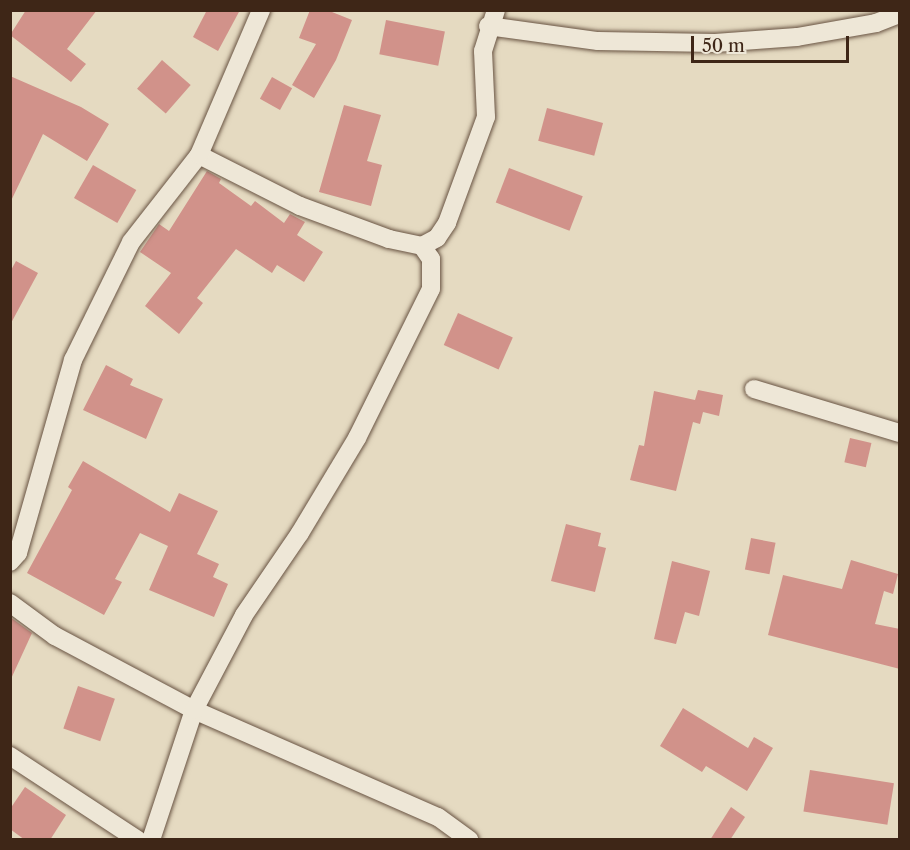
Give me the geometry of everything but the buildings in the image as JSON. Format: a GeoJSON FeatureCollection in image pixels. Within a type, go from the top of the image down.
{"type":"FeatureCollection","features":[{"type":"Feature","properties":{"kind":"street"},"geometry":{"type":"LineString","coordinates":[[10,562],[24,533],[73,360],[131,242],[199,154],[261,10]]}},
{"type":"Feature","properties":{"kind":"street"},"geometry":{"type":"LineString","coordinates":[[199,154],[300,207],[389,239],[422,246],[437,238],[447,223],[486,117],[483,77],[492,18],[598,41],[715,43],[798,37],[876,23],[900,14]]}},
{"type":"Feature","properties":{"kind":"street"},"geometry":{"type":"LineString","coordinates":[[151,840],[195,710],[244,615],[300,533],[357,438],[431,290],[431,259],[422,246]]}},
{"type":"Feature","properties":{"kind":"street"},"geometry":{"type":"LineString","coordinates":[[754,389],[900,433]]}},
{"type":"Feature","properties":{"kind":"street"},"geometry":{"type":"LineString","coordinates":[[10,603],[55,636],[195,710],[438,817],[470,840]]}},
{"type":"Feature","properties":{"kind":"street"},"geometry":{"type":"LineString","coordinates":[[10,756],[138,840]]}}]}
